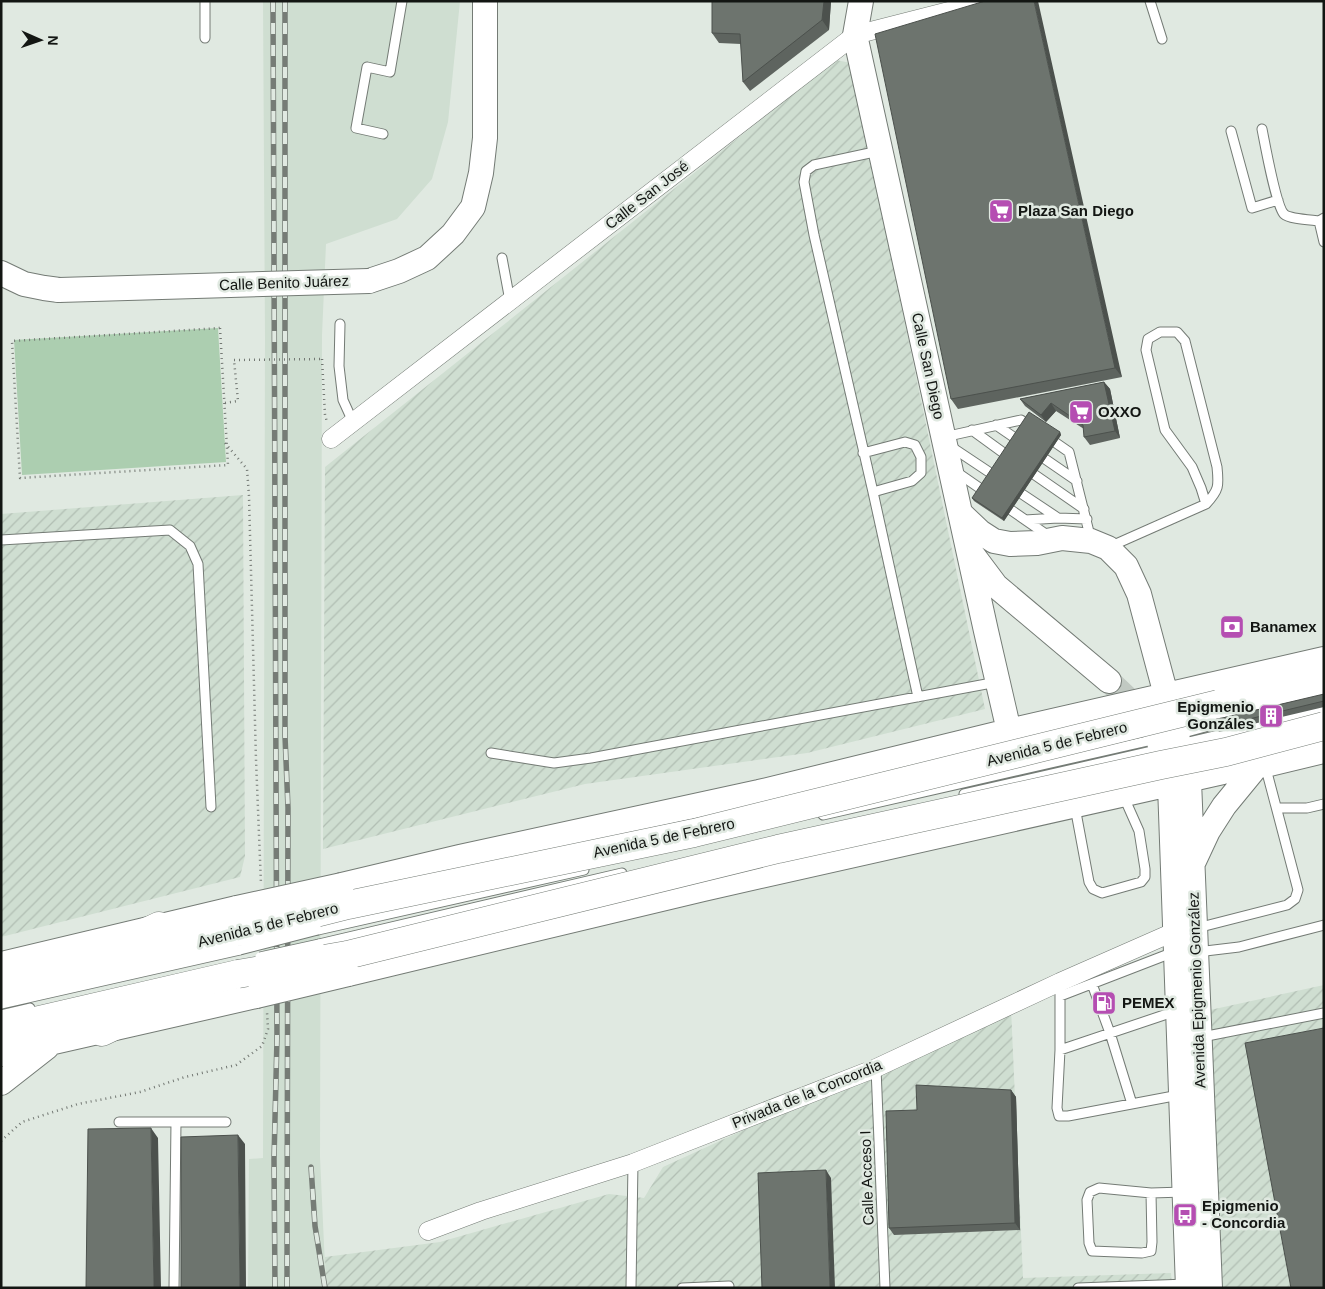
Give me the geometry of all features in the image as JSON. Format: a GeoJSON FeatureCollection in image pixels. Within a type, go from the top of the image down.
{"type":"FeatureCollection","features":[{"type":"Feature","properties":{"kind":"highway","name":"Avenida 5 de Febrero"},"geometry":{"type":"LineString","coordinates":[[1,987],[56,975],[241,945],[348,905],[694,833],[1218,704],[1324,680]]}},
{"type":"Feature","properties":{"kind":"highway","name":"Avenida 5 de Febrero"},"geometry":{"type":"LineString","coordinates":[[241,945],[347,955],[778,849],[1226,752],[1324,726]]}},
{"type":"Feature","properties":{"kind":"highway"},"geometry":{"type":"LineString","coordinates":[[56,975],[159,926]]}},
{"type":"Feature","properties":{"kind":"highway","name":"Avenida 5 de Febrero"},"geometry":{"type":"LineString","coordinates":[[1,1029],[205,982],[241,945]]}},
{"type":"Feature","properties":{"kind":"highway"},"geometry":{"type":"LineString","coordinates":[[102,1032],[205,982]]}},
{"type":"Feature","properties":{"kind":"main road","name":"Calle Benito Juárez"},"geometry":{"type":"LineString","coordinates":[[1,273],[24,284],[59,290],[369,281],[399,271],[427,258],[453,234],[473,207],[481,173],[485,138],[485,1]]}},
{"type":"Feature","properties":{"kind":"main road","name":"Calle San Diego"},"geometry":{"type":"LineString","coordinates":[[861,1],[855,35],[1009,731]]}},
{"type":"Feature","properties":{"kind":"main road"},"geometry":{"type":"LineString","coordinates":[[960,513],[980,532],[994,541],[1010,544],[1037,543],[1056,529],[1062,538],[1095,536]]}},
{"type":"Feature","properties":{"kind":"main road","name":"Avenida Epigmenio González"},"geometry":{"type":"LineString","coordinates":[[1095,536],[1126,566],[1139,594],[1154,652],[1157,697],[1179,783],[1186,941],[1199,1038],[1199,1285]]}},
{"type":"Feature","properties":{"kind":"main road"},"geometry":{"type":"LineString","coordinates":[[968,549],[996,586],[1109,681]]}},
{"type":"Feature","properties":{"kind":"main road","name":"Avenida 5 de Febrero"},"geometry":{"type":"LineString","coordinates":[[1,964],[159,926],[241,945],[342,885],[460,857],[759,792],[1009,731],[1324,659]]}},
{"type":"Feature","properties":{"kind":"main road"},"geometry":{"type":"LineString","coordinates":[[759,792],[889,768],[1042,735]]}},
{"type":"Feature","properties":{"kind":"main road"},"geometry":{"type":"LineString","coordinates":[[1,1054],[236,1002],[722,884],[1324,751]]}},
{"type":"Feature","properties":{"kind":"main road"},"geometry":{"type":"LineString","coordinates":[[1199,1285],[1186,863],[1224,806],[1261,766]]}},
{"type":"Feature","properties":{"kind":"main road","name":"Avenida Epigmenio González"},"geometry":{"type":"LineString","coordinates":[[1180,812],[1186,863],[1186,941],[1179,1010],[1184,1192],[1199,1285]]}},
{"type":"Feature","properties":{"kind":"main road"},"geometry":{"type":"LineString","coordinates":[[1,1083],[52,1043]]}},
{"type":"Feature","properties":{"kind":"street","name":"Calle San José"},"geometry":{"type":"LineString","coordinates":[[330,439],[855,35],[988,1]]}},
{"type":"Feature","properties":{"kind":"street","name":"Privada de la Concordia"},"geometry":{"type":"LineString","coordinates":[[428,1231],[481,1211],[633,1163],[876,1068],[1060,989],[1186,941]]}},
{"type":"Feature","properties":{"kind":"lane"},"geometry":{"type":"LineString","coordinates":[[205,1],[205,38]]}},
{"type":"Feature","properties":{"kind":"lane"},"geometry":{"type":"LineString","coordinates":[[383,134],[356,128],[367,67],[390,72],[402,1]]}},
{"type":"Feature","properties":{"kind":"lane"},"geometry":{"type":"LineString","coordinates":[[1150,1],[1162,39]]}},
{"type":"Feature","properties":{"kind":"lane"},"geometry":{"type":"LineString","coordinates":[[1262,130],[1278,200],[1284,214],[1321,219],[1324,242]]}},
{"type":"Feature","properties":{"kind":"lane"},"geometry":{"type":"LineString","coordinates":[[1231,131],[1252,208],[1278,200]]}},
{"type":"Feature","properties":{"kind":"lane"},"geometry":{"type":"LineString","coordinates":[[880,151],[814,165],[806,171],[804,182],[814,235],[918,697]]}},
{"type":"Feature","properties":{"kind":"lane"},"geometry":{"type":"LineString","coordinates":[[502,258],[510,301]]}},
{"type":"Feature","properties":{"kind":"lane"},"geometry":{"type":"LineString","coordinates":[[340,324],[339,366],[343,400],[353,422]]}},
{"type":"Feature","properties":{"kind":"lane"},"geometry":{"type":"LineString","coordinates":[[1056,443],[1069,452],[1084,509],[1095,536],[1206,504],[1216,493],[1219,482],[1217,467],[1185,341],[1177,332],[1160,332],[1148,339],[1146,350],[1165,430],[1192,467],[1206,504]]}},
{"type":"Feature","properties":{"kind":"lane"},"geometry":{"type":"LineString","coordinates":[[944,440],[972,430],[1021,420],[1025,423]]}},
{"type":"Feature","properties":{"kind":"lane"},"geometry":{"type":"LineString","coordinates":[[996,425],[1015,438]]}},
{"type":"Feature","properties":{"kind":"lane"},"geometry":{"type":"LineString","coordinates":[[972,430],[1005,454]]}},
{"type":"Feature","properties":{"kind":"lane"},"geometry":{"type":"LineString","coordinates":[[944,440],[992,474]]}},
{"type":"Feature","properties":{"kind":"lane"},"geometry":{"type":"LineString","coordinates":[[863,453],[906,442],[915,445],[921,457],[921,473],[912,481],[873,492]]}},
{"type":"Feature","properties":{"kind":"lane"},"geometry":{"type":"LineString","coordinates":[[1045,460],[1077,481]]}},
{"type":"Feature","properties":{"kind":"lane"},"geometry":{"type":"LineString","coordinates":[[950,468],[981,489]]}},
{"type":"Feature","properties":{"kind":"lane"},"geometry":{"type":"LineString","coordinates":[[1035,475],[1084,509]]}},
{"type":"Feature","properties":{"kind":"lane"},"geometry":{"type":"LineString","coordinates":[[1022,494],[1056,529]]}},
{"type":"Feature","properties":{"kind":"lane"},"geometry":{"type":"LineString","coordinates":[[1011,510],[1026,520],[1056,529]]}},
{"type":"Feature","properties":{"kind":"lane"},"geometry":{"type":"LineString","coordinates":[[1026,520],[1056,529]]}},
{"type":"Feature","properties":{"kind":"lane"},"geometry":{"type":"LineString","coordinates":[[1,540],[170,530],[190,546],[198,564],[210,807]]}},
{"type":"Feature","properties":{"kind":"lane"},"geometry":{"type":"LineString","coordinates":[[491,753],[554,763],[591,758],[998,682]]}},
{"type":"Feature","properties":{"kind":"lane"},"geometry":{"type":"LineString","coordinates":[[811,818],[1324,710]]}},
{"type":"Feature","properties":{"kind":"lane"},"geometry":{"type":"LineString","coordinates":[[958,796],[1169,742],[1232,720]]}},
{"type":"Feature","properties":{"kind":"lane"},"geometry":{"type":"LineString","coordinates":[[1182,1095],[1068,1116],[1059,1116],[1057,1108],[1060,1050],[1060,989],[1092,984],[1186,941],[1287,905],[1295,899],[1298,890],[1277,808],[1261,766]]}},
{"type":"Feature","properties":{"kind":"lane"},"geometry":{"type":"LineString","coordinates":[[1075,806],[1089,882],[1093,889],[1102,893],[1141,882],[1145,877],[1139,830],[1122,795]]}},
{"type":"Feature","properties":{"kind":"lane"},"geometry":{"type":"LineString","coordinates":[[1277,808],[1307,808],[1324,804]]}},
{"type":"Feature","properties":{"kind":"lane"},"geometry":{"type":"LineString","coordinates":[[1,1004],[241,945],[318,930],[588,869]]}},
{"type":"Feature","properties":{"kind":"lane"},"geometry":{"type":"LineString","coordinates":[[241,945],[318,944],[628,872]]}},
{"type":"Feature","properties":{"kind":"lane"},"geometry":{"type":"LineString","coordinates":[[1186,941],[1238,947],[1324,925]]}},
{"type":"Feature","properties":{"kind":"lane"},"geometry":{"type":"LineString","coordinates":[[1092,984],[1110,1033],[1132,1104]]}},
{"type":"Feature","properties":{"kind":"lane"},"geometry":{"type":"LineString","coordinates":[[1,1015],[39,1006]]}},
{"type":"Feature","properties":{"kind":"lane"},"geometry":{"type":"LineString","coordinates":[[1060,1050],[1179,1010]]}},
{"type":"Feature","properties":{"kind":"lane"},"geometry":{"type":"LineString","coordinates":[[1199,1038],[1324,1014]]}},
{"type":"Feature","properties":{"kind":"lane","name":"Calle Acceso I"},"geometry":{"type":"LineString","coordinates":[[876,1068],[885,1288]]}},
{"type":"Feature","properties":{"kind":"lane"},"geometry":{"type":"LineString","coordinates":[[119,1122],[226,1122]]}},
{"type":"Feature","properties":{"kind":"lane"},"geometry":{"type":"LineString","coordinates":[[174,1288],[176,1122]]}},
{"type":"Feature","properties":{"kind":"lane"},"geometry":{"type":"LineString","coordinates":[[631,1288],[633,1163]]}},
{"type":"Feature","properties":{"kind":"lane"},"geometry":{"type":"LineString","coordinates":[[1151,1193],[1151,1250],[1142,1253],[1092,1251],[1088,1243],[1087,1200],[1090,1192],[1099,1188],[1151,1193],[1184,1192]]}},
{"type":"Feature","properties":{"kind":"lane"},"geometry":{"type":"LineString","coordinates":[[1078,1288],[1199,1285]]}},
{"type":"Feature","properties":{"kind":"lane"},"geometry":{"type":"LineString","coordinates":[[682,1288],[730,1286]]}},
{"type":"Feature","properties":{"kind":"path"},"geometry":{"type":"LineString","coordinates":[[220,328],[225,403],[228,465],[20,478],[12,341],[220,328]]}},
{"type":"Feature","properties":{"kind":"path"},"geometry":{"type":"LineString","coordinates":[[225,403],[238,401],[234,360],[322,359],[325,414]]}},
{"type":"Feature","properties":{"kind":"path"},"geometry":{"type":"LineString","coordinates":[[226,444],[246,469],[249,496],[256,760],[262,890]]}},
{"type":"Feature","properties":{"kind":"path"},"geometry":{"type":"LineString","coordinates":[[1,1141],[22,1122],[78,1104],[140,1092],[186,1077],[236,1065],[262,1046],[268,1029],[267,1009]]}},
{"type":"Feature","properties":{"kind":"shaded area"},"geometry":{"type":"Polygon","coordinates":[[[263,1],[460,1],[448,122],[432,179],[397,219],[326,244],[322,335],[320,1157],[326,1288],[248,1288],[249,1159],[263,1158],[265,337],[263,1]]]}},
{"type":"Feature","properties":{"kind":"shaded area"},"geometry":{"type":"Polygon","coordinates":[[[836,60],[851,63],[985,709],[807,753],[585,784],[323,849],[325,467],[836,60]]]}},
{"type":"Feature","properties":{"kind":"shaded area"},"geometry":{"type":"Polygon","coordinates":[[[243,495],[245,856],[240,877],[1,937],[1,514],[243,495]]]}},
{"type":"Feature","properties":{"kind":"shaded area"},"geometry":{"type":"Polygon","coordinates":[[[1324,985],[1324,1288],[1221,1288],[1210,1010],[1324,985]]]}},
{"type":"Feature","properties":{"kind":"shaded area"},"geometry":{"type":"Polygon","coordinates":[[[1011,1008],[1023,1278],[1171,1273],[1172,1288],[326,1288],[325,1257],[440,1242],[609,1194],[644,1198],[663,1167],[1011,1008]]]}},
{"type":"Feature","properties":{"kind":"green space"},"geometry":{"type":"Polygon","coordinates":[[[218,328],[226,462],[22,475],[14,340],[218,328]]]}},
{"type":"Feature","properties":{"kind":"building"},"geometry":{"type":"Polygon","coordinates":[[[712,1],[824,1],[822,20],[743,82],[740,34],[712,33],[712,1]]]}},
{"type":"Feature","properties":{"kind":"building","name":"Plaza San Diego"},"geometry":{"type":"Polygon","coordinates":[[[985,1],[1034,1],[1115,368],[951,399],[875,34],[985,1]]]}},
{"type":"Feature","properties":{"kind":"building"},"geometry":{"type":"Polygon","coordinates":[[[1104,382],[1115,431],[1084,437],[1083,425],[1051,403],[1041,415],[1020,399],[1104,382]]]}},
{"type":"Feature","properties":{"kind":"building"},"geometry":{"type":"Polygon","coordinates":[[[1029,412],[1060,432],[1002,518],[972,498],[1029,412]]]}},
{"type":"Feature","properties":{"kind":"building"},"geometry":{"type":"Polygon","coordinates":[[[1324,694],[1324,701],[1216,727],[1214,720],[1324,694]]]}},
{"type":"Feature","properties":{"kind":"building"},"geometry":{"type":"Polygon","coordinates":[[[1324,1028],[1324,1288],[1291,1288],[1245,1043],[1324,1028]]]}},
{"type":"Feature","properties":{"kind":"building"},"geometry":{"type":"Polygon","coordinates":[[[916,1085],[1011,1090],[1015,1223],[889,1228],[886,1111],[917,1110],[916,1085]]]}},
{"type":"Feature","properties":{"kind":"building"},"geometry":{"type":"Polygon","coordinates":[[[151,1128],[154,1288],[86,1288],[88,1129],[151,1128]]]}},
{"type":"Feature","properties":{"kind":"building"},"geometry":{"type":"Polygon","coordinates":[[[238,1135],[240,1288],[181,1288],[181,1137],[238,1135]]]}},
{"type":"Feature","properties":{"kind":"building"},"geometry":{"type":"Polygon","coordinates":[[[826,1170],[830,1288],[762,1288],[758,1173],[826,1170]]]}},
{"type":"Feature","properties":{"kind":"tunnel"},"geometry":{"type":"LineString","coordinates":[[1109,681],[1144,714],[1189,734],[1233,739]]}},
{"type":"Feature","properties":{"kind":"railway"},"geometry":{"type":"LineString","coordinates":[[273,1],[277,1038],[274,1159],[275,1288]]}},
{"type":"Feature","properties":{"kind":"railway"},"geometry":{"type":"LineString","coordinates":[[285,1],[285,736],[288,808],[287,1288]]}},
{"type":"Feature","properties":{"kind":"railway"},"geometry":{"type":"LineString","coordinates":[[311,1167],[315,1226],[325,1288]]}},
{"type":"Feature","properties":{"kind":"place","name":"Plaza San Diego"},"geometry":{"type":"Point","coordinates":[1001,211]}},
{"type":"Feature","properties":{"kind":"place","name":"OXXO"},"geometry":{"type":"Point","coordinates":[1081,412]}},
{"type":"Feature","properties":{"kind":"place","name":"Banamex"},"geometry":{"type":"Point","coordinates":[1232,627]}},
{"type":"Feature","properties":{"kind":"place","name":"Epigmenio Gonzáles"},"geometry":{"type":"Point","coordinates":[1271,716]}},
{"type":"Feature","properties":{"kind":"place","name":"PEMEX"},"geometry":{"type":"Point","coordinates":[1104,1003]}},
{"type":"Feature","properties":{"kind":"place","name":"Epigmenio - Concordia"},"geometry":{"type":"Point","coordinates":[1185,1215]}}]}
